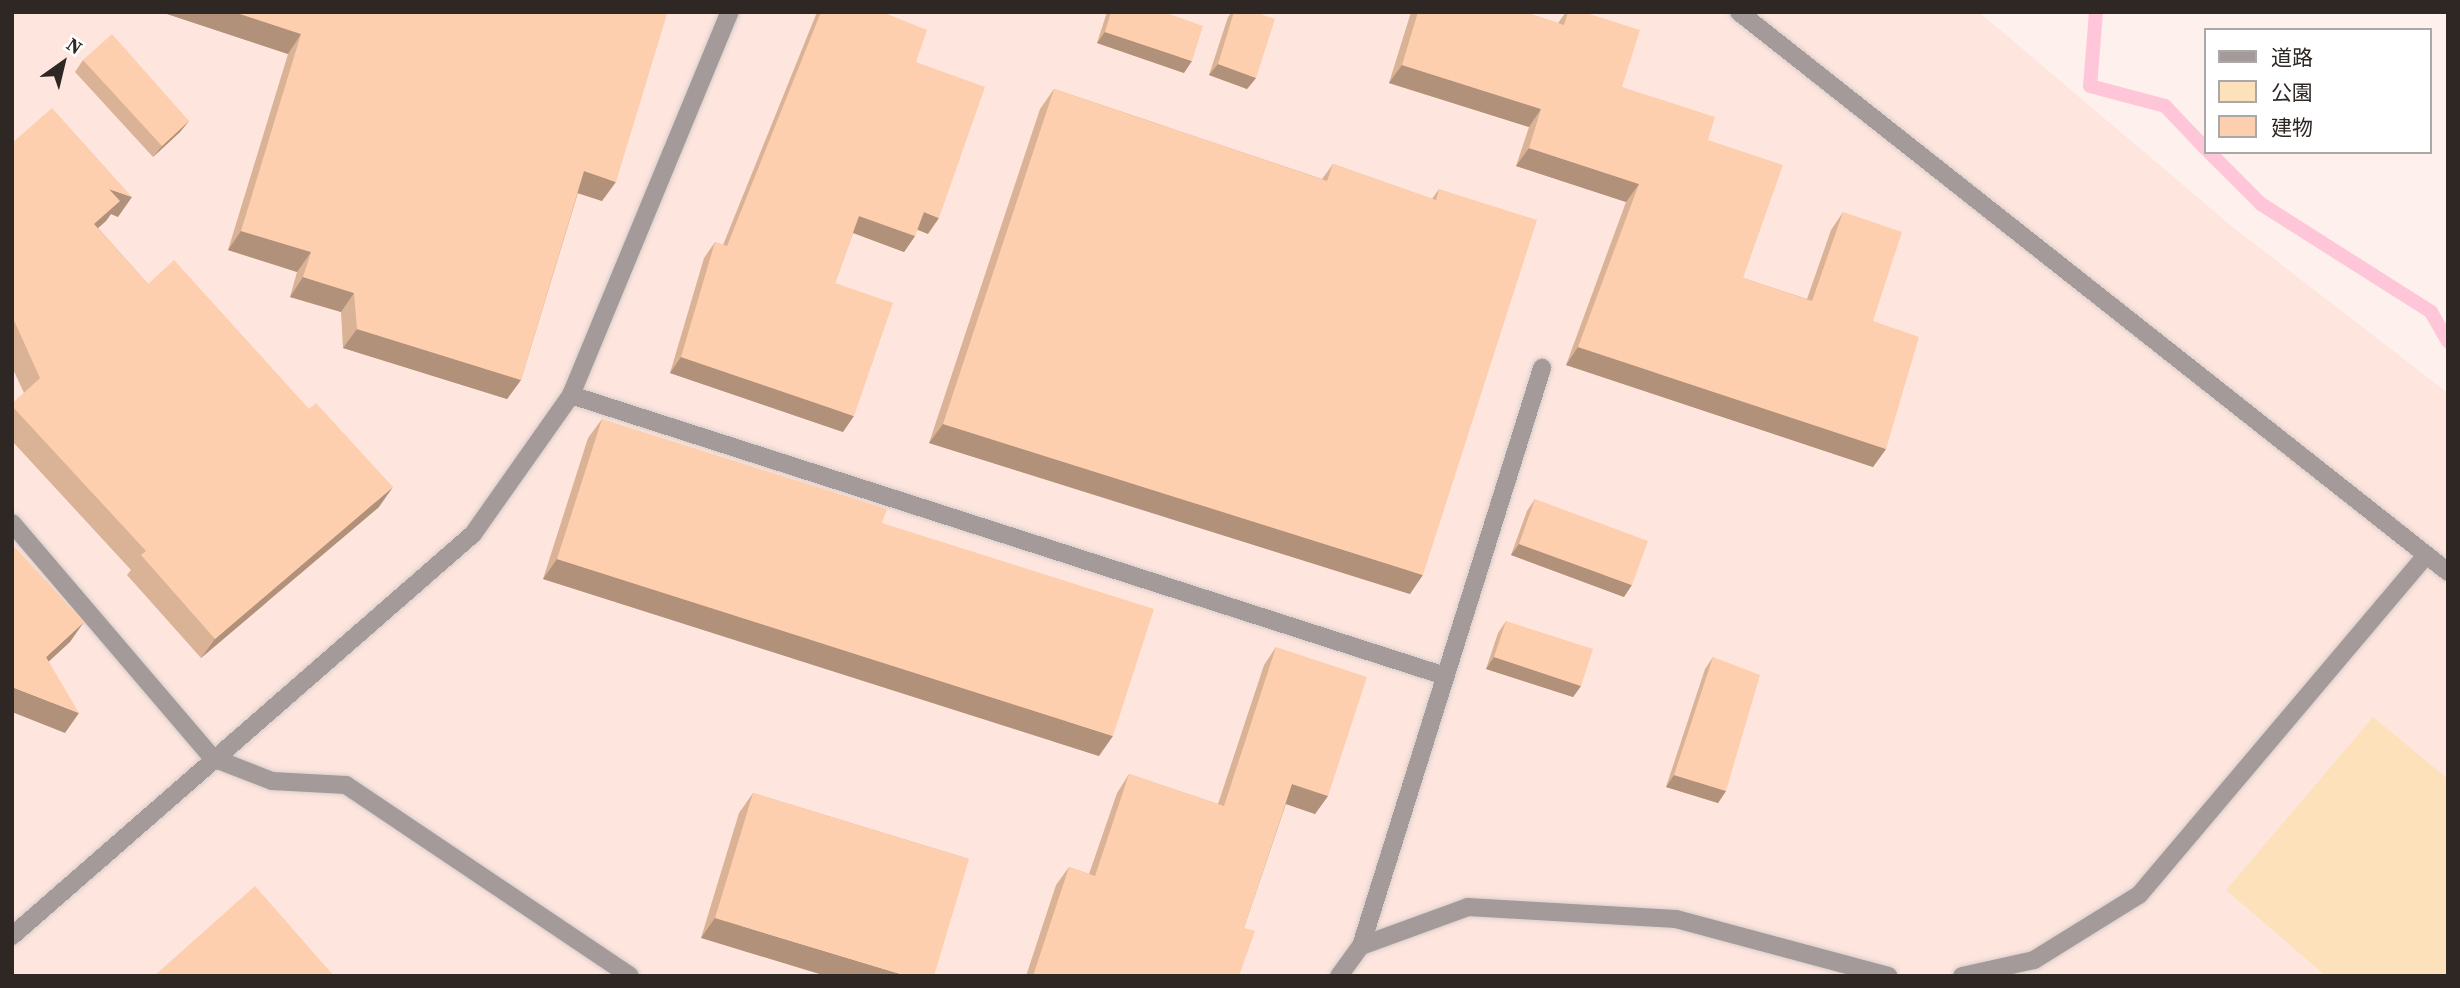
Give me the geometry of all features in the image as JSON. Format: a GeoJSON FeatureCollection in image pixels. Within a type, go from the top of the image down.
{"type":"FeatureCollection","features":[{"type":"Feature","properties":{"kind":"lane"},"geometry":{"type":"LineString","coordinates":[[12,936],[212,758],[473,534],[572,395],[730,12]]}},
{"type":"Feature","properties":{"kind":"lane"},"geometry":{"type":"LineString","coordinates":[[1739,12],[2424,558],[2448,572]]}},
{"type":"Feature","properties":{"kind":"lane"},"geometry":{"type":"LineString","coordinates":[[1339,976],[1360,946],[1542,368]]}},
{"type":"Feature","properties":{"kind":"lane"},"geometry":{"type":"LineString","coordinates":[[572,395],[1445,676]]}},
{"type":"Feature","properties":{"kind":"lane"},"geometry":{"type":"LineString","coordinates":[[12,523],[212,758],[272,781],[346,785],[630,976]]}},
{"type":"Feature","properties":{"kind":"lane"},"geometry":{"type":"LineString","coordinates":[[1962,976],[2034,960],[2139,895],[2424,558]]}},
{"type":"Feature","properties":{"kind":"lane"},"geometry":{"type":"LineString","coordinates":[[1360,946],[1468,906],[1676,919],[1888,976]]}},
{"type":"Feature","properties":{"kind":"shaded area"},"geometry":{"type":"Polygon","coordinates":[[[12,12],[1979,12],[2234,228],[2448,393],[2448,976],[12,976],[12,12]]]}},
{"type":"Feature","properties":{"kind":"green space"},"geometry":{"type":"Polygon","coordinates":[[[2373,717],[2448,779],[2448,976],[2326,976],[2226,890],[2373,717]]]}},
{"type":"Feature","properties":{"kind":"building"},"geometry":{"type":"Polygon","coordinates":[[[234,12],[667,14],[616,182],[584,171],[521,380],[357,329],[354,293],[303,277],[311,252],[241,231],[301,34],[234,12]]]}},
{"type":"Feature","properties":{"kind":"building"},"geometry":{"type":"Polygon","coordinates":[[[821,12],[882,12],[927,30],[916,62],[985,87],[939,218],[924,212],[915,236],[859,216],[835,283],[893,303],[854,416],[681,357],[715,242],[727,246],[821,12]]]}},
{"type":"Feature","properties":{"kind":"building"},"geometry":{"type":"Polygon","coordinates":[[[1111,12],[1164,12],[1203,26],[1192,61],[1105,32],[1111,12]]]}},
{"type":"Feature","properties":{"kind":"building"},"geometry":{"type":"Polygon","coordinates":[[[1234,12],[1255,12],[1275,19],[1256,78],[1218,64],[1234,12]]]}},
{"type":"Feature","properties":{"kind":"building"},"geometry":{"type":"Polygon","coordinates":[[[1418,12],[1524,12],[1564,25],[1568,12],[1583,12],[1640,30],[1622,87],[1715,117],[1708,140],[1783,165],[1743,278],[1812,301],[1843,212],[1902,232],[1873,321],[1919,337],[1886,449],[1578,347],[1639,184],[1529,148],[1541,109],[1402,65],[1418,12]]]}},
{"type":"Feature","properties":{"kind":"building"},"geometry":{"type":"Polygon","coordinates":[[[112,34],[189,121],[162,146],[83,60],[112,34]]]}},
{"type":"Feature","properties":{"kind":"building"},"geometry":{"type":"Polygon","coordinates":[[[1054,89],[1327,181],[1333,164],[1436,200],[1439,189],[1537,220],[1423,575],[943,424],[1054,89]]]}},
{"type":"Feature","properties":{"kind":"building"},"geometry":{"type":"Polygon","coordinates":[[[52,108],[132,197],[109,189],[120,201],[94,224],[148,284],[174,260],[309,409],[316,403],[393,487],[215,639],[141,555],[146,551],[12,406],[40,378],[12,316],[12,143],[52,108]]]}},
{"type":"Feature","properties":{"kind":"building"},"geometry":{"type":"Polygon","coordinates":[[[602,419],[887,509],[882,523],[1154,609],[1113,736],[557,559],[602,419]]]}},
{"type":"Feature","properties":{"kind":"building"},"geometry":{"type":"Polygon","coordinates":[[[1535,499],[1648,541],[1632,585],[1519,544],[1535,499]]]}},
{"type":"Feature","properties":{"kind":"building"},"geometry":{"type":"Polygon","coordinates":[[[12,544],[84,622],[46,657],[79,713],[12,687],[12,544]]]}},
{"type":"Feature","properties":{"kind":"building"},"geometry":{"type":"Polygon","coordinates":[[[1506,621],[1593,649],[1581,686],[1494,657],[1506,621]]]}},
{"type":"Feature","properties":{"kind":"building"},"geometry":{"type":"Polygon","coordinates":[[[1276,647],[1367,677],[1328,796],[1292,784],[1244,928],[1255,931],[1239,976],[1033,976],[1069,867],[1095,876],[1129,774],[1224,806],[1276,647]]]}},
{"type":"Feature","properties":{"kind":"building"},"geometry":{"type":"Polygon","coordinates":[[[1713,657],[1760,675],[1726,791],[1674,775],[1713,657]]]}},
{"type":"Feature","properties":{"kind":"building"},"geometry":{"type":"Polygon","coordinates":[[[753,793],[969,859],[934,976],[907,976],[715,918],[753,793]]]}},
{"type":"Feature","properties":{"kind":"building"},"geometry":{"type":"Polygon","coordinates":[[[255,886],[334,976],[154,976],[255,886]]]}},
{"type":"Feature","properties":{"kind":"waterway"},"geometry":{"type":"LineString","coordinates":[[2096,12],[2090,86],[2165,106],[2204,147]]}},
{"type":"Feature","properties":{"kind":"waterway"},"geometry":{"type":"LineString","coordinates":[[2211,154],[2261,204],[2431,312],[2448,341]]}}]}
